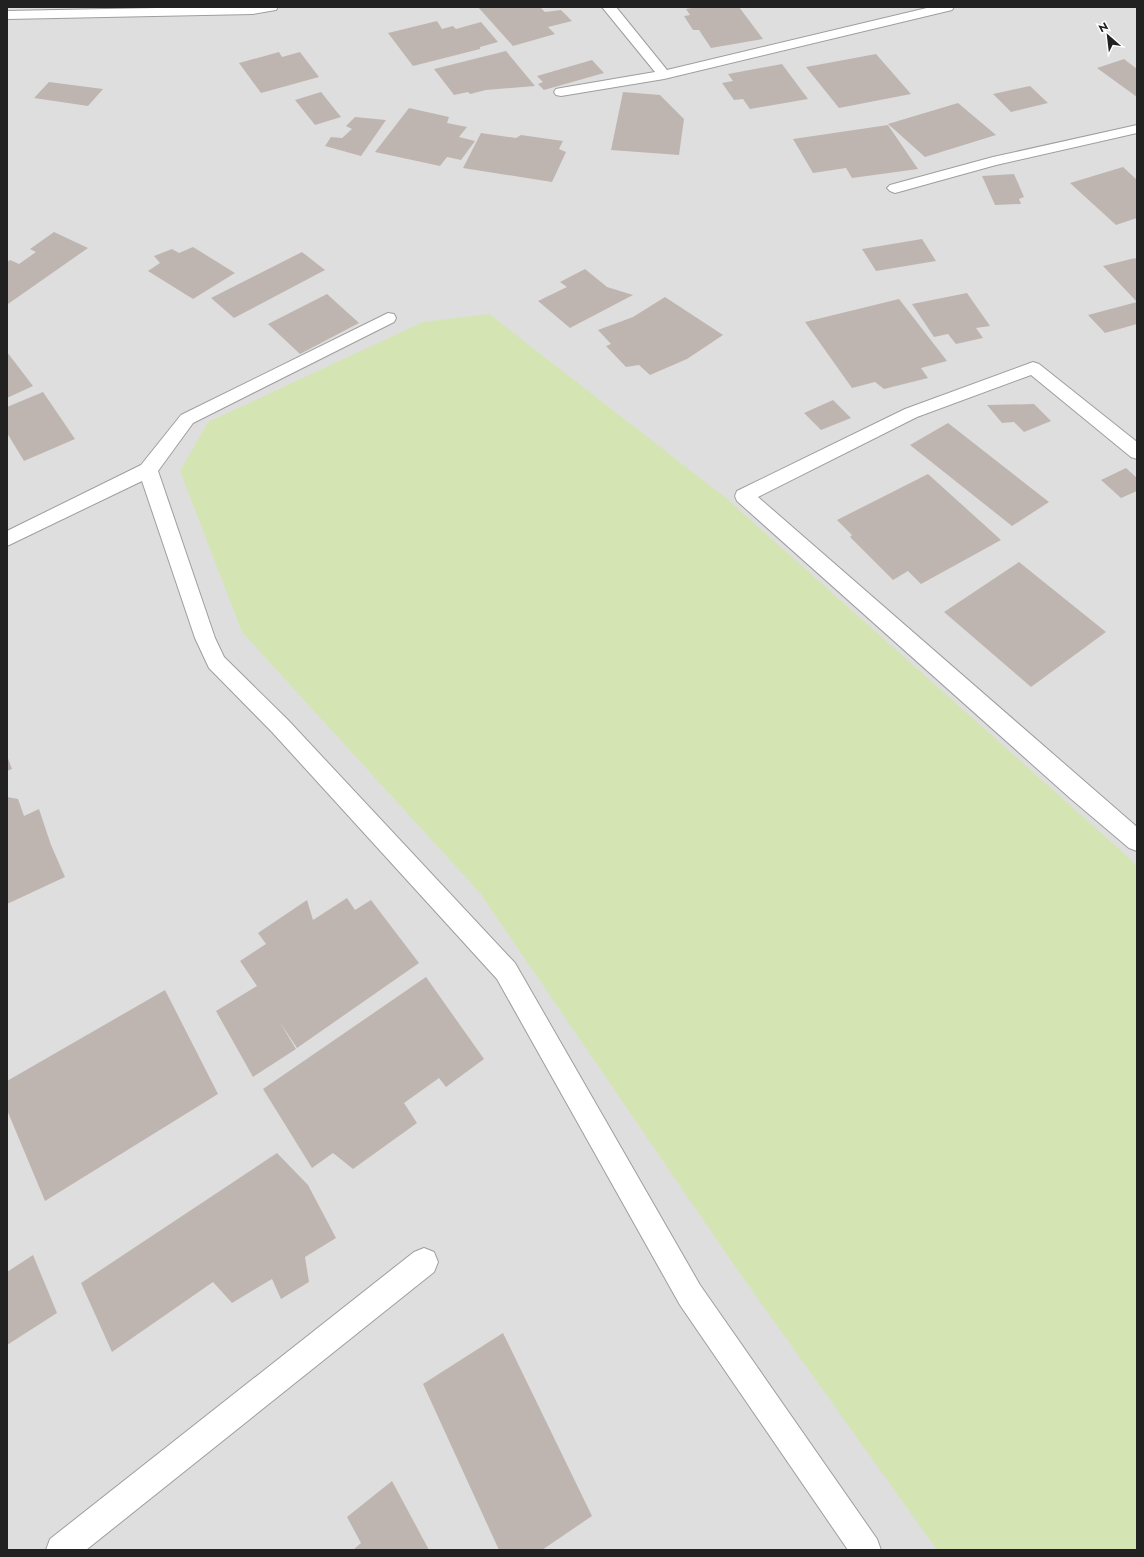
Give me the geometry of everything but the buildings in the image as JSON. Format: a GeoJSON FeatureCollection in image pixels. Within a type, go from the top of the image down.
{"type":"FeatureCollection","features":[{"type":"Feature","properties":{"kind":"street"},"geometry":{"type":"LineString","coordinates":[[7,15],[76,15],[181,9],[253,10],[271,7]]}},
{"type":"Feature","properties":{"kind":"street"},"geometry":{"type":"LineString","coordinates":[[609,7],[664,75]]}},
{"type":"Feature","properties":{"kind":"street"},"geometry":{"type":"LineString","coordinates":[[561,92],[664,75],[947,7]]}},
{"type":"Feature","properties":{"kind":"street"},"geometry":{"type":"LineString","coordinates":[[895,188],[993,161],[1137,129]]}},
{"type":"Feature","properties":{"kind":"street"},"geometry":{"type":"LineString","coordinates":[[7,539],[148,470],[187,418],[388,318]]}},
{"type":"Feature","properties":{"kind":"street"},"geometry":{"type":"LineString","coordinates":[[1137,452],[1033,368],[911,413],[744,496],[1078,791],[1137,841]]}},
{"type":"Feature","properties":{"kind":"street"},"geometry":{"type":"LineString","coordinates":[[148,470],[205,638],[216,662],[280,726],[506,971],[690,1295],[866,1550]]}},
{"type":"Feature","properties":{"kind":"street"},"geometry":{"type":"LineString","coordinates":[[61,1550],[424,1262]]}},
{"type":"Feature","properties":{"kind":"shaded area"},"geometry":{"type":"Polygon","coordinates":[[[7,7],[1137,7],[1137,1550],[7,1550],[7,7]]]}},
{"type":"Feature","properties":{"kind":"green space"},"geometry":{"type":"Polygon","coordinates":[[[489,314],[726,498],[1137,865],[1137,1550],[937,1550],[736,1268],[480,893],[242,632],[180,471],[208,422],[423,322],[489,314]]]}}]}
